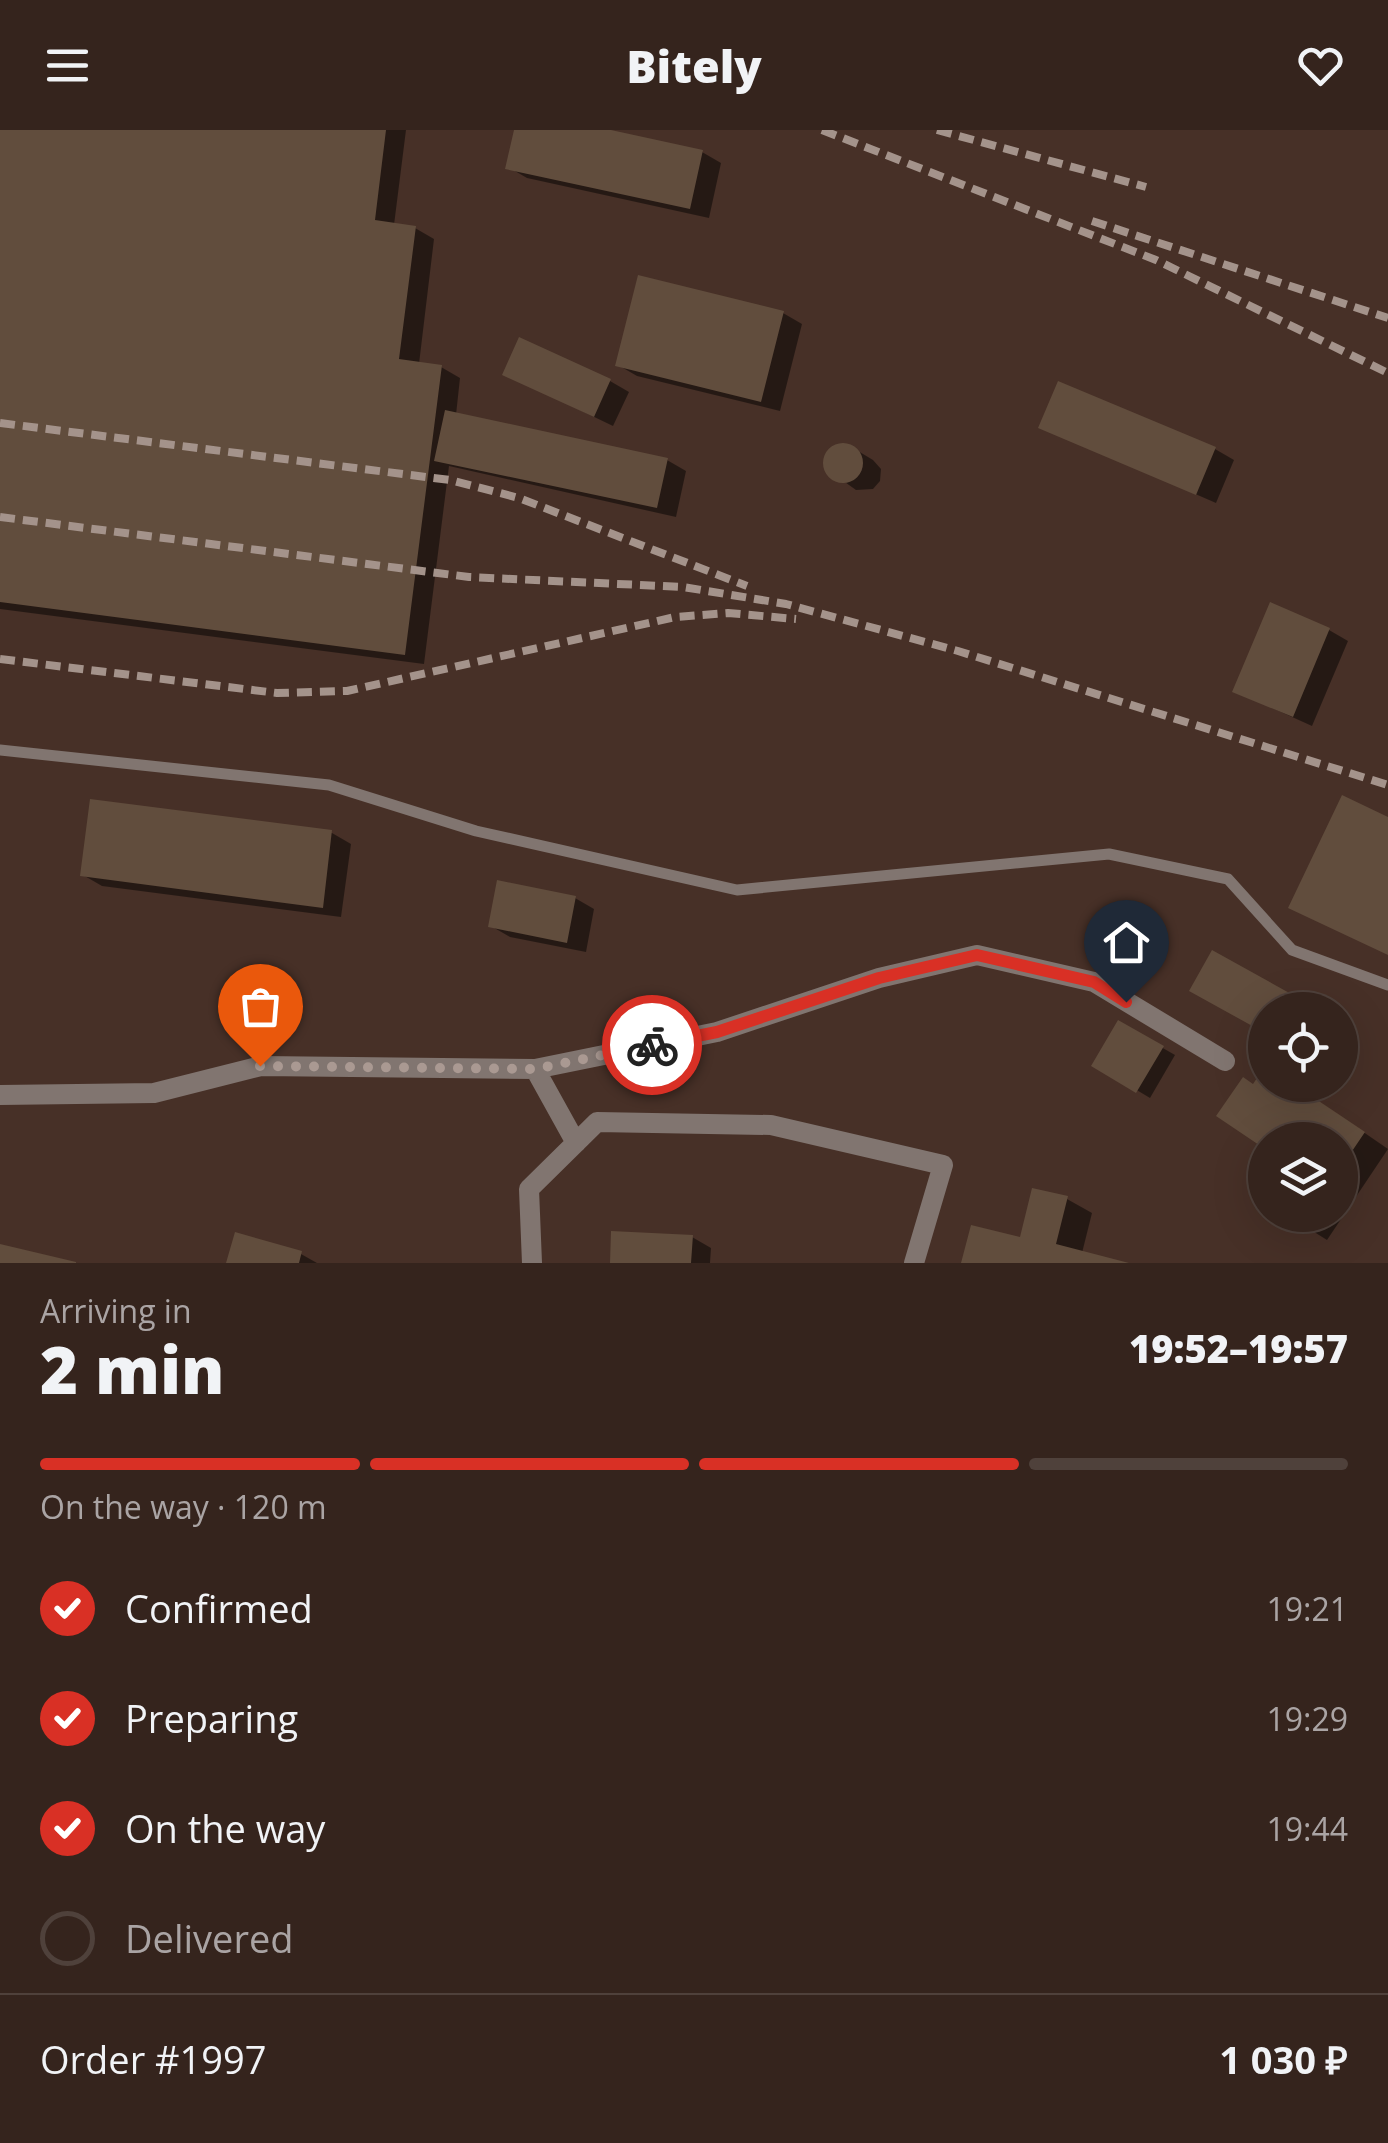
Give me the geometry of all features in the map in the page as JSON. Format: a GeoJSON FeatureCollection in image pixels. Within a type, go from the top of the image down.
{"type":"FeatureCollection","features":[{"type":"Feature","properties":{"kind":"street"},"geometry":{"type":"LineString","coordinates":[[0,1095],[154,1093],[260,1066],[535,1069],[717,1032],[879,978],[977,955],[1094,982],[1225,1062]]}},
{"type":"Feature","properties":{"kind":"street"},"geometry":{"type":"LineString","coordinates":[[535,1069],[576,1143]]}},
{"type":"Feature","properties":{"kind":"street"},"geometry":{"type":"LineString","coordinates":[[532,1263],[529,1189],[597,1122],[770,1124],[943,1165],[914,1263]]}},
{"type":"Feature","properties":{"kind":"lane"},"geometry":{"type":"LineString","coordinates":[[0,750],[329,786],[476,831],[737,890],[1109,854],[1228,879],[1292,950],[1388,985]]}},
{"type":"Feature","properties":{"kind":"building"},"geometry":{"type":"Polygon","coordinates":[[[0,130],[386,130],[375,220],[416,226],[399,359],[442,365],[405,655],[0,602],[0,130]]]}},
{"type":"Feature","properties":{"kind":"building"},"geometry":{"type":"Polygon","coordinates":[[[514,130],[611,130],[703,150],[690,209],[505,169],[514,130]]]}},
{"type":"Feature","properties":{"kind":"building"},"geometry":{"type":"Polygon","coordinates":[[[638,275],[784,311],[761,402],[615,366],[638,275]]]}},
{"type":"Feature","properties":{"kind":"building"},"geometry":{"type":"Polygon","coordinates":[[[519,337],[611,379],[594,417],[502,375],[519,337]]]}},
{"type":"Feature","properties":{"kind":"building"},"geometry":{"type":"Polygon","coordinates":[[[1058,381],[1216,447],[1196,495],[1038,428],[1058,381]]]}},
{"type":"Feature","properties":{"kind":"building"},"geometry":{"type":"Polygon","coordinates":[[[445,410],[668,458],[657,508],[434,461],[445,410]]]}},
{"type":"Feature","properties":{"kind":"building"},"geometry":{"type":"Polygon","coordinates":[[[843,443],[857,449],[863,463],[857,477],[843,483],[829,477],[823,463],[829,449],[843,443]]]}},
{"type":"Feature","properties":{"kind":"building"},"geometry":{"type":"Polygon","coordinates":[[[1270,602],[1330,628],[1293,717],[1232,692],[1270,602]]]}},
{"type":"Feature","properties":{"kind":"building"},"geometry":{"type":"Polygon","coordinates":[[[1342,795],[1388,817],[1388,955],[1288,908],[1342,795]]]}},
{"type":"Feature","properties":{"kind":"building"},"geometry":{"type":"Polygon","coordinates":[[[90,799],[332,830],[323,908],[80,876],[90,799]]]}},
{"type":"Feature","properties":{"kind":"building"},"geometry":{"type":"Polygon","coordinates":[[[497,880],[576,896],[567,943],[488,927],[497,880]]]}},
{"type":"Feature","properties":{"kind":"building"},"geometry":{"type":"Polygon","coordinates":[[[1212,950],[1288,992],[1248,992],[1248,1024],[1189,991],[1212,950]]]}},
{"type":"Feature","properties":{"kind":"building"},"geometry":{"type":"Polygon","coordinates":[[[1118,1020],[1164,1046],[1136,1093],[1091,1066],[1118,1020]]]}},
{"type":"Feature","properties":{"kind":"building"},"geometry":{"type":"Polygon","coordinates":[[[1243,1077],[1248,1080],[1248,1102],[1320,1102],[1350,1122],[1248,1122],[1248,1138],[1216,1116],[1243,1077]]]}},
{"type":"Feature","properties":{"kind":"building"},"geometry":{"type":"Polygon","coordinates":[[[1032,1188],[1068,1196],[1056,1244],[1129,1263],[961,1263],[971,1225],[1020,1237],[1032,1188]]]}},
{"type":"Feature","properties":{"kind":"building"},"geometry":{"type":"Polygon","coordinates":[[[611,1231],[693,1235],[691,1263],[610,1263],[611,1231]]]}},
{"type":"Feature","properties":{"kind":"building"},"geometry":{"type":"Polygon","coordinates":[[[235,1232],[302,1251],[299,1263],[226,1263],[235,1232]]]}},
{"type":"Feature","properties":{"kind":"building"},"geometry":{"type":"Polygon","coordinates":[[[0,1244],[76,1262],[76,1263],[0,1263],[0,1244]]]}},
{"type":"Feature","properties":{"kind":"railway"},"geometry":{"type":"LineString","coordinates":[[822,130],[1156,260],[1388,373]]}},
{"type":"Feature","properties":{"kind":"railway"},"geometry":{"type":"LineString","coordinates":[[937,130],[1146,187]]}},
{"type":"Feature","properties":{"kind":"railway"},"geometry":{"type":"LineString","coordinates":[[1092,221],[1388,318]]}},
{"type":"Feature","properties":{"kind":"railway"},"geometry":{"type":"LineString","coordinates":[[0,423],[450,480],[519,498],[747,586]]}},
{"type":"Feature","properties":{"kind":"railway"},"geometry":{"type":"LineString","coordinates":[[0,517],[469,577],[683,587],[786,604],[958,651],[1388,785]]}},
{"type":"Feature","properties":{"kind":"railway"},"geometry":{"type":"LineString","coordinates":[[0,659],[277,693],[347,691],[675,617],[728,613],[796,619]]}},
{"type":"Feature","properties":{"kind":"way so far"},"geometry":{"type":"LineString","coordinates":[[260,1066],[535,1069],[652,1045]]}},
{"type":"Feature","properties":{"kind":"route"},"geometry":{"type":"LineString","coordinates":[[652,1045],[717,1032],[879,978],[977,955],[1094,982],[1126,1002]]}}]}
